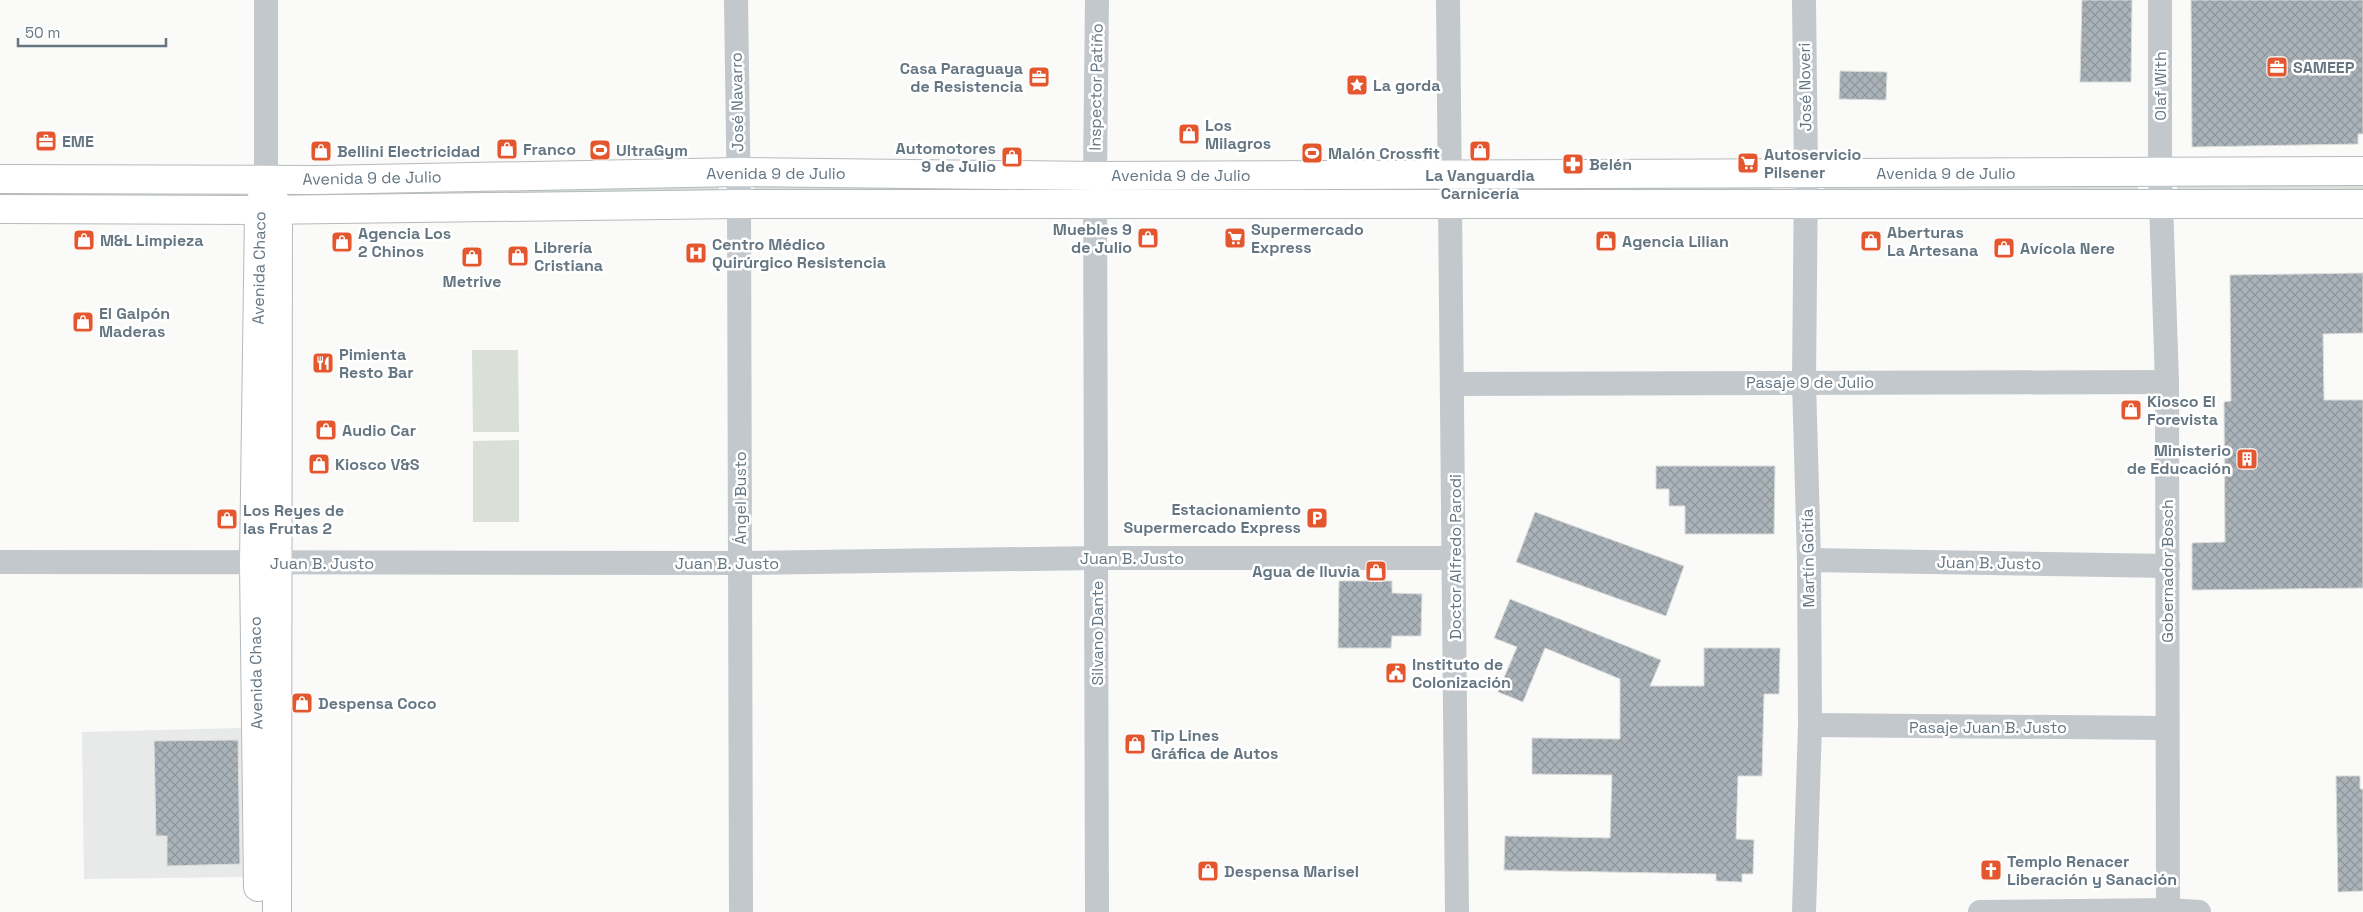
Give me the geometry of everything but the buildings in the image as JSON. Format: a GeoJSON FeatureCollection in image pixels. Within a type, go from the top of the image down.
{"type":"FeatureCollection","features":[{"type":"Feature","properties":{"kind":"main road","name":"Avenida 9 de Julio"},"geometry":{"type":"LineString","coordinates":[[0,179],[266,179],[738,172],[1095,176],[2363,170]]}},
{"type":"Feature","properties":{"kind":"main road","name":"Avenida Chaco"},"geometry":{"type":"LineString","coordinates":[[258,912],[266,563],[268,210],[266,179]]}},
{"type":"Feature","properties":{"kind":"main road","name":"Avenida 9 de Julio"},"geometry":{"type":"LineString","coordinates":[[0,209],[268,210],[739,204],[2363,204]]}},
{"type":"Feature","properties":{"kind":"main road","name":"Avenida Chaco"},"geometry":{"type":"LineString","coordinates":[[266,563],[277,912]]}},
{"type":"Feature","properties":{"kind":"street"},"geometry":{"type":"LineString","coordinates":[[266,0],[266,179]]}},
{"type":"Feature","properties":{"kind":"street","name":"José Navarro"},"geometry":{"type":"LineString","coordinates":[[736,0],[739,204]]}},
{"type":"Feature","properties":{"kind":"street","name":"Inspector Patiño"},"geometry":{"type":"LineString","coordinates":[[1096,204],[1097,0]]}},
{"type":"Feature","properties":{"kind":"street","name":"Doctor Alfredo Parodi"},"geometry":{"type":"LineString","coordinates":[[1448,0],[1449,203],[1454,384],[1457,912]]}},
{"type":"Feature","properties":{"kind":"street","name":"José Noveri"},"geometry":{"type":"LineString","coordinates":[[1804,0],[1805,204]]}},
{"type":"Feature","properties":{"kind":"street","name":"Olaf With"},"geometry":{"type":"LineString","coordinates":[[2160,0],[2160,172]]}},
{"type":"Feature","properties":{"kind":"street","name":"Gobernador Bosch"},"geometry":{"type":"LineString","coordinates":[[2160,172],[2168,382],[2168,910]]}},
{"type":"Feature","properties":{"kind":"street","name":"Ángel Busto"},"geometry":{"type":"LineString","coordinates":[[739,204],[741,912]]}},
{"type":"Feature","properties":{"kind":"street","name":"Silvano Dante"},"geometry":{"type":"LineString","coordinates":[[1096,204],[1097,912]]}},
{"type":"Feature","properties":{"kind":"street","name":"Martín Goitía"},"geometry":{"type":"LineString","coordinates":[[1804,912],[1810,725],[1809,560],[1804,382],[1805,204]]}},
{"type":"Feature","properties":{"kind":"street","name":"Pasaje 9 de Julio"},"geometry":{"type":"LineString","coordinates":[[1454,384],[2168,382]]}},
{"type":"Feature","properties":{"kind":"street","name":"Juan B. Justo"},"geometry":{"type":"LineString","coordinates":[[0,562],[740,563],[1097,558],[1454,558]]}},
{"type":"Feature","properties":{"kind":"street","name":"Juan B. Justo"},"geometry":{"type":"LineString","coordinates":[[1809,560],[2168,566]]}},
{"type":"Feature","properties":{"kind":"street","name":"Pasaje Juan B. Justo"},"geometry":{"type":"LineString","coordinates":[[1810,725],[2167,728]]}},
{"type":"Feature","properties":{"kind":"street"},"geometry":{"type":"LineString","coordinates":[[1980,912],[2168,910],[2199,912]]}},
{"type":"Feature","properties":{"kind":"shaded area"},"geometry":{"type":"Polygon","coordinates":[[[1772,182],[1772,193],[1458,195],[1458,184],[1772,182]]]}},
{"type":"Feature","properties":{"kind":"shaded area"},"geometry":{"type":"Polygon","coordinates":[[[1824,183],[2138,185],[2138,197],[1824,194],[1824,183]]]}},
{"type":"Feature","properties":{"kind":"shaded area"},"geometry":{"type":"Polygon","coordinates":[[[2363,183],[2363,195],[2177,196],[2177,184],[2363,183]]]}},
{"type":"Feature","properties":{"kind":"shaded area"},"geometry":{"type":"Polygon","coordinates":[[[299,186],[719,186],[718,198],[299,198],[299,186]]]}},
{"type":"Feature","properties":{"kind":"shaded area"},"geometry":{"type":"Polygon","coordinates":[[[0,187],[239,187],[239,202],[0,201],[0,187]]]}},
{"type":"Feature","properties":{"kind":"shaded area"},"geometry":{"type":"Polygon","coordinates":[[[754,187],[1068,187],[1068,198],[754,198],[754,187]]]}},
{"type":"Feature","properties":{"kind":"shaded area"},"geometry":{"type":"Polygon","coordinates":[[[472,350],[518,350],[519,432],[473,432],[472,350]]]}},
{"type":"Feature","properties":{"kind":"shaded area"},"geometry":{"type":"Polygon","coordinates":[[[519,440],[519,522],[473,522],[473,441],[519,440]]]}},
{"type":"Feature","properties":{"kind":"shaded area"},"geometry":{"type":"Polygon","coordinates":[[[242,728],[243,877],[84,879],[82,732],[242,728]]]}},
{"type":"Feature","properties":{"kind":"place","name":"SAMEEP"},"geometry":{"type":"Point","coordinates":[2277,67]}},
{"type":"Feature","properties":{"kind":"place","name":"Casa Paraguaya de Resistencia"},"geometry":{"type":"Point","coordinates":[1039,77]}},
{"type":"Feature","properties":{"kind":"place","name":"La gorda"},"geometry":{"type":"Point","coordinates":[1357,85]}},
{"type":"Feature","properties":{"kind":"place","name":"Los Milagros"},"geometry":{"type":"Point","coordinates":[1189,134]}},
{"type":"Feature","properties":{"kind":"place","name":"EME"},"geometry":{"type":"Point","coordinates":[46,141]}},
{"type":"Feature","properties":{"kind":"place","name":"Franco"},"geometry":{"type":"Point","coordinates":[507,149]}},
{"type":"Feature","properties":{"kind":"place","name":"UltraGym"},"geometry":{"type":"Point","coordinates":[600,150]}},
{"type":"Feature","properties":{"kind":"place","name":"Bellini Electricidad"},"geometry":{"type":"Point","coordinates":[321,151]}},
{"type":"Feature","properties":{"kind":"place","name":"La Vanguardia Carnicería"},"geometry":{"type":"Point","coordinates":[1480,151]}},
{"type":"Feature","properties":{"kind":"place","name":"Malón Crossfit"},"geometry":{"type":"Point","coordinates":[1312,153]}},
{"type":"Feature","properties":{"kind":"place","name":"Automotores 9 de Julio"},"geometry":{"type":"Point","coordinates":[1012,157]}},
{"type":"Feature","properties":{"kind":"place","name":"Autoservicio Pilsener"},"geometry":{"type":"Point","coordinates":[1748,163]}},
{"type":"Feature","properties":{"kind":"place","name":"Belén"},"geometry":{"type":"Point","coordinates":[1573,164]}},
{"type":"Feature","properties":{"kind":"place","name":"Muebles 9 de Julio"},"geometry":{"type":"Point","coordinates":[1148,238]}},
{"type":"Feature","properties":{"kind":"place","name":"Supermercado Express"},"geometry":{"type":"Point","coordinates":[1235,238]}},
{"type":"Feature","properties":{"kind":"place","name":"M&L Limpieza"},"geometry":{"type":"Point","coordinates":[84,240]}},
{"type":"Feature","properties":{"kind":"place","name":"Agencia Lilian"},"geometry":{"type":"Point","coordinates":[1606,241]}},
{"type":"Feature","properties":{"kind":"place","name":"Aberturas La Artesana"},"geometry":{"type":"Point","coordinates":[1871,241]}},
{"type":"Feature","properties":{"kind":"place","name":"Agencia Los 2 Chinos"},"geometry":{"type":"Point","coordinates":[342,242]}},
{"type":"Feature","properties":{"kind":"place","name":"Avícola Nere"},"geometry":{"type":"Point","coordinates":[2004,248]}},
{"type":"Feature","properties":{"kind":"place","name":"Centro Médico Quirúrgico Resistencia"},"geometry":{"type":"Point","coordinates":[696,253]}},
{"type":"Feature","properties":{"kind":"place","name":"Librería Cristiana"},"geometry":{"type":"Point","coordinates":[518,256]}},
{"type":"Feature","properties":{"kind":"place","name":"Metrive"},"geometry":{"type":"Point","coordinates":[472,257]}},
{"type":"Feature","properties":{"kind":"place","name":"El Galpón Maderas"},"geometry":{"type":"Point","coordinates":[83,322]}},
{"type":"Feature","properties":{"kind":"place","name":"Pimienta Resto Bar"},"geometry":{"type":"Point","coordinates":[323,363]}},
{"type":"Feature","properties":{"kind":"place","name":"Kiosco El Forevista"},"geometry":{"type":"Point","coordinates":[2131,410]}},
{"type":"Feature","properties":{"kind":"place","name":"Audio Car"},"geometry":{"type":"Point","coordinates":[326,430]}},
{"type":"Feature","properties":{"kind":"place","name":"Ministerio de Educación"},"geometry":{"type":"Point","coordinates":[2247,459]}},
{"type":"Feature","properties":{"kind":"place","name":"Kiosco V&S"},"geometry":{"type":"Point","coordinates":[319,464]}},
{"type":"Feature","properties":{"kind":"place","name":"Estacionamiento Supermercado Express"},"geometry":{"type":"Point","coordinates":[1317,518]}},
{"type":"Feature","properties":{"kind":"place","name":"Los Reyes de las Frutas 2"},"geometry":{"type":"Point","coordinates":[227,519]}},
{"type":"Feature","properties":{"kind":"place","name":"Agua de lluvia"},"geometry":{"type":"Point","coordinates":[1376,571]}},
{"type":"Feature","properties":{"kind":"place","name":"Instituto de Colonización"},"geometry":{"type":"Point","coordinates":[1396,673]}},
{"type":"Feature","properties":{"kind":"place","name":"Despensa Coco"},"geometry":{"type":"Point","coordinates":[302,703]}},
{"type":"Feature","properties":{"kind":"place","name":"Tip Lines Gráfica de Autos"},"geometry":{"type":"Point","coordinates":[1135,744]}},
{"type":"Feature","properties":{"kind":"place","name":"Templo Renacer Liberación y Sanación"},"geometry":{"type":"Point","coordinates":[1991,870]}},
{"type":"Feature","properties":{"kind":"place","name":"Despensa Marisel"},"geometry":{"type":"Point","coordinates":[1208,871]}}]}
